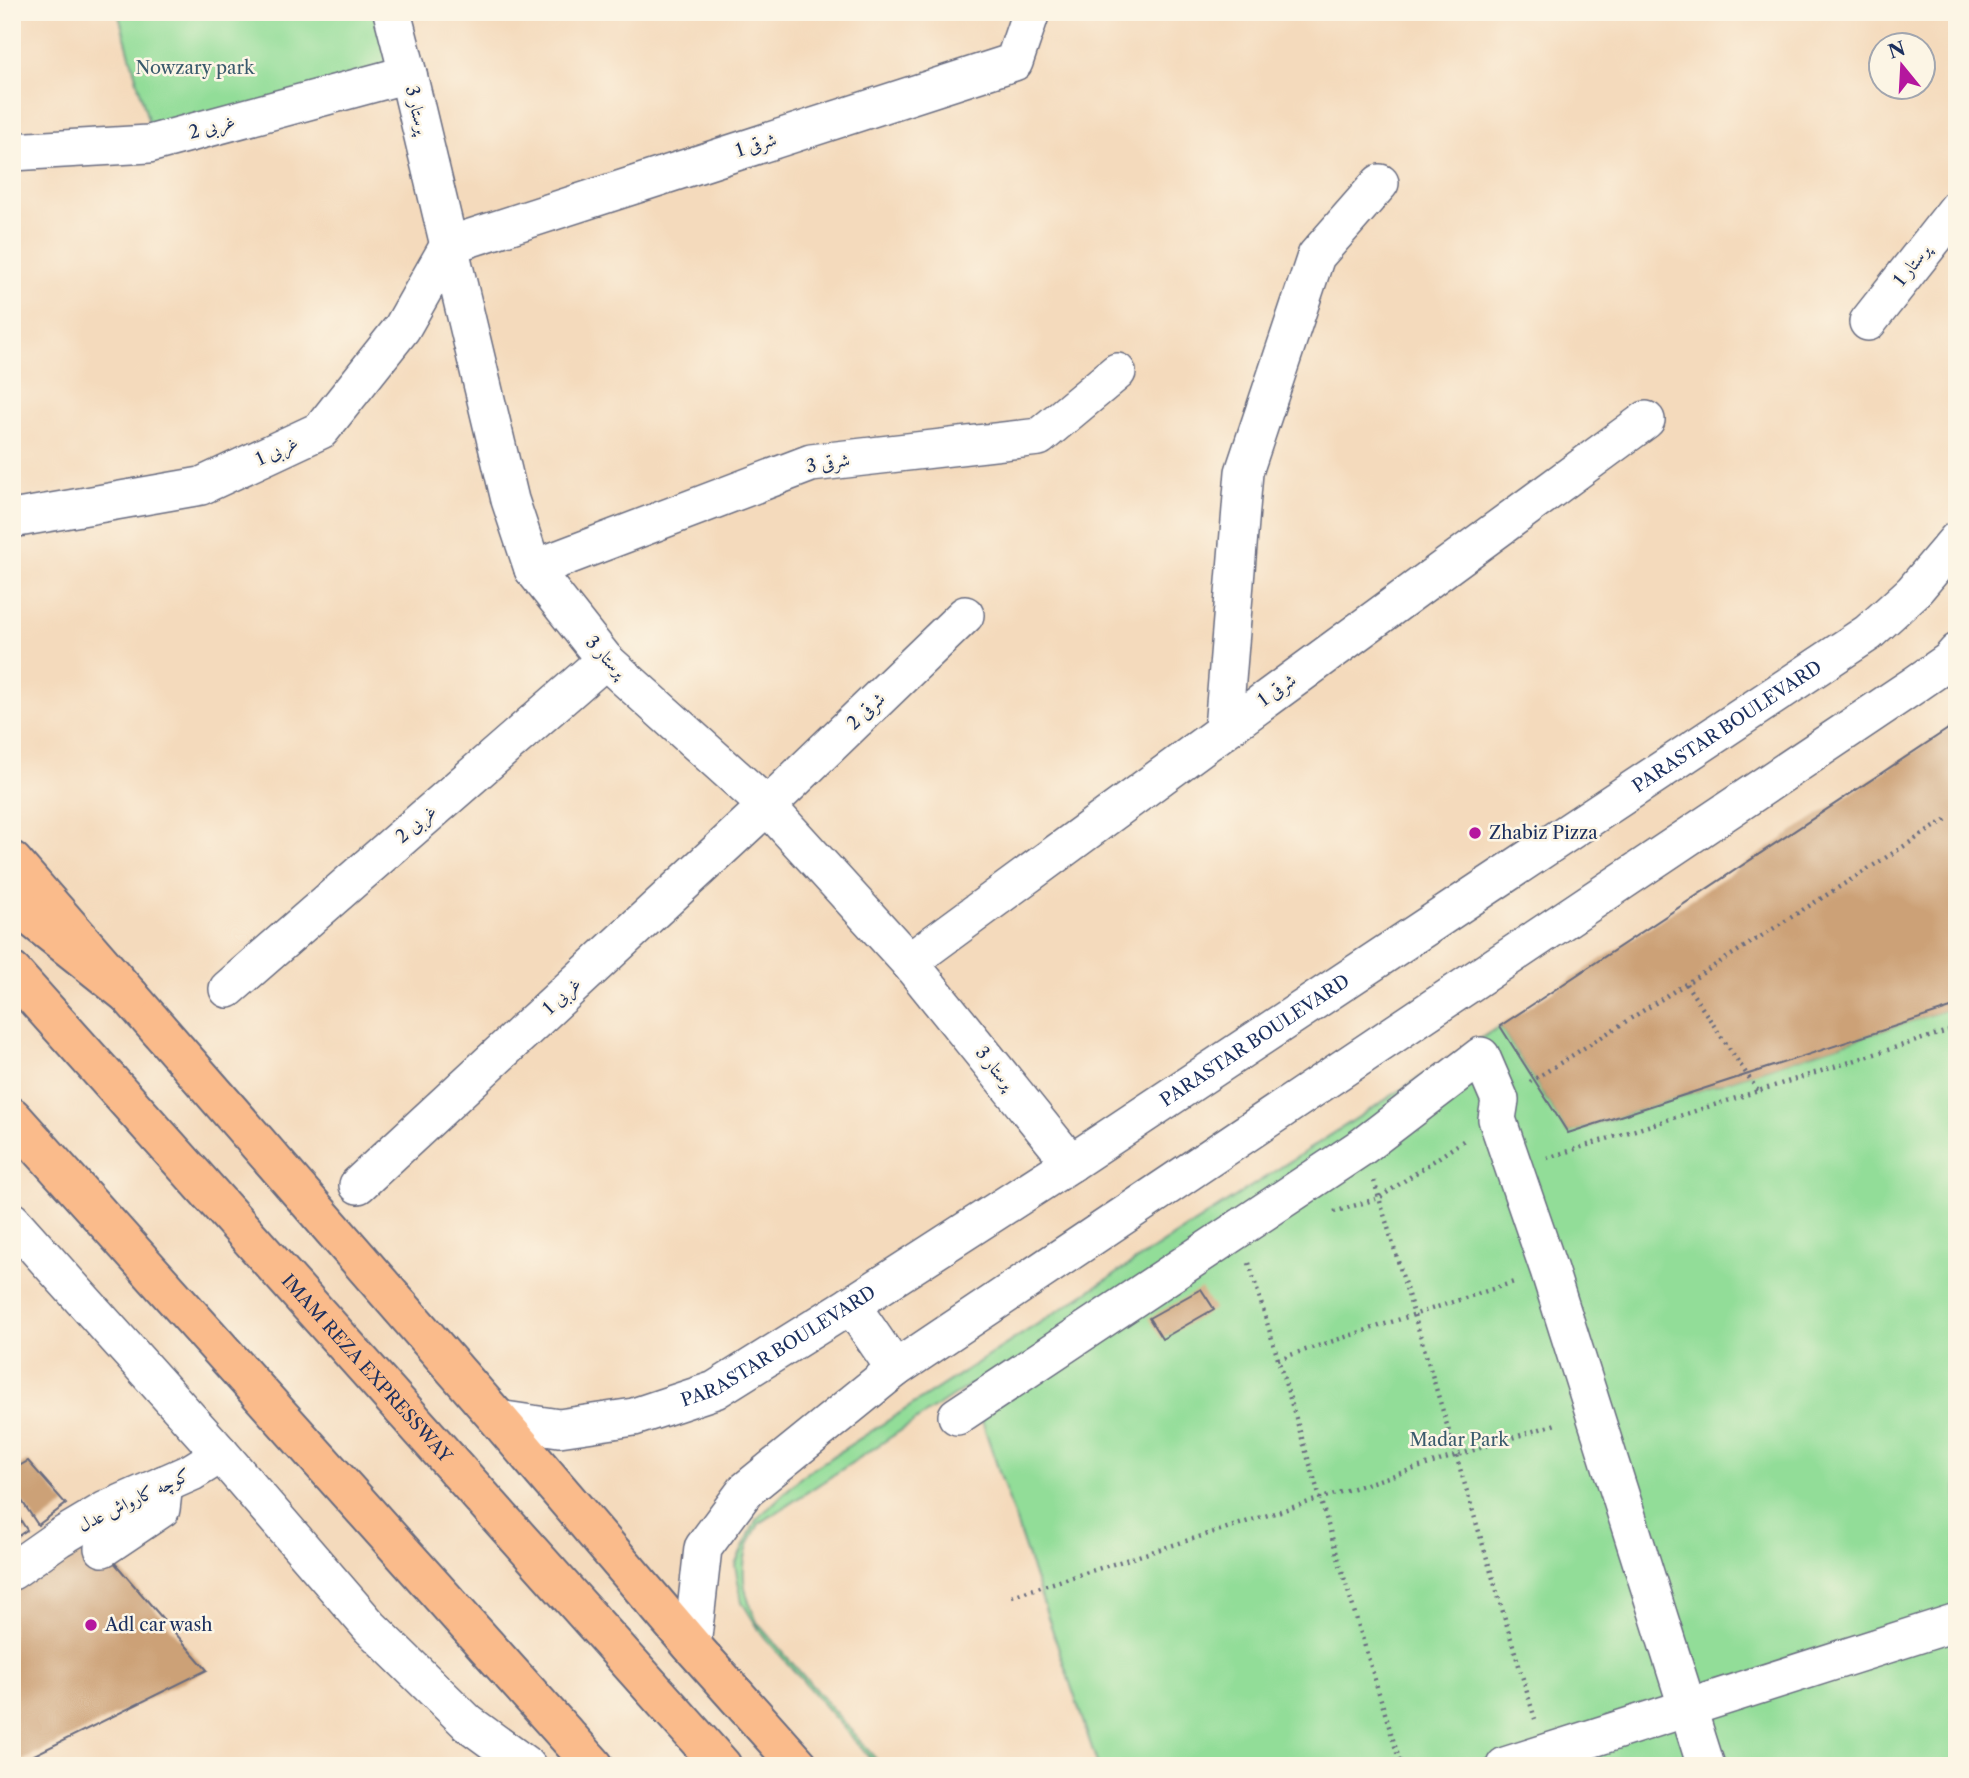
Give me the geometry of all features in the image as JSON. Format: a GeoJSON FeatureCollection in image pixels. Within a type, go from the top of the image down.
{"type":"FeatureCollection","features":[{"type":"Feature","properties":{"kind":"main road"},"geometry":{"type":"LineString","coordinates":[[12,861],[799,1766]]}},
{"type":"Feature","properties":{"kind":"main road"},"geometry":{"type":"LineString","coordinates":[[12,902],[130,996]]}},
{"type":"Feature","properties":{"kind":"main road","name":"IMAM REZA EXPRESSWAY"},"geometry":{"type":"LineString","coordinates":[[12,972],[722,1766]]}},
{"type":"Feature","properties":{"kind":"main road"},"geometry":{"type":"LineString","coordinates":[[12,1117],[594,1766]]}},
{"type":"Feature","properties":{"kind":"street","name":"پرستار 3"},"geometry":{"type":"LineString","coordinates":[[392,12],[510,500],[533,569],[605,660],[767,806],[908,962],[1071,1163]]}},
{"type":"Feature","properties":{"kind":"street","name":"شرقی 1"},"geometry":{"type":"LineString","coordinates":[[449,245],[1014,62],[1031,12]]}},
{"type":"Feature","properties":{"kind":"street","name":"غربی 2"},"geometry":{"type":"LineString","coordinates":[[12,152],[149,144],[408,74]]}},
{"type":"Feature","properties":{"kind":"street"},"geometry":{"type":"LineString","coordinates":[[1223,729],[1244,472],[1316,256],[1380,183]]}},
{"type":"Feature","properties":{"kind":"street","name":"پرستار 1"},"geometry":{"type":"LineString","coordinates":[[1868,322],[1957,208]]}},
{"type":"Feature","properties":{"kind":"street","name":"غربی 1"},"geometry":{"type":"LineString","coordinates":[[12,519],[201,486],[321,430],[402,328],[449,245]]}},
{"type":"Feature","properties":{"kind":"street","name":"شرقی 3"},"geometry":{"type":"LineString","coordinates":[[533,569],[811,463],[1039,437],[1117,372]]}},
{"type":"Feature","properties":{"kind":"street","name":"شرقی 1"},"geometry":{"type":"LineString","coordinates":[[908,962],[1646,420]]}},
{"type":"Feature","properties":{"kind":"street","name":"PARASTAR BOULEVARD"},"geometry":{"type":"LineString","coordinates":[[498,1419],[559,1428],[634,1417],[715,1390],[1071,1163],[1868,633],[1913,592],[1957,540]]}},
{"type":"Feature","properties":{"kind":"street","name":"شرقی 2"},"geometry":{"type":"LineString","coordinates":[[767,806],[965,615]]}},
{"type":"Feature","properties":{"kind":"street"},"geometry":{"type":"LineString","coordinates":[[692,1646],[703,1548],[746,1490],[895,1369],[1901,694],[1949,661],[1957,652]]}},
{"type":"Feature","properties":{"kind":"street","name":"غربی 2"},"geometry":{"type":"LineString","coordinates":[[228,989],[605,660]]}},
{"type":"Feature","properties":{"kind":"street","name":"غربی 1"},"geometry":{"type":"LineString","coordinates":[[358,1185],[767,806]]}},
{"type":"Feature","properties":{"kind":"street"},"geometry":{"type":"LineString","coordinates":[[957,1416],[1363,1146],[1482,1056],[1513,1169],[1549,1270],[1706,1766]]}},
{"type":"Feature","properties":{"kind":"street"},"geometry":{"type":"LineString","coordinates":[[12,1222],[221,1454],[370,1627],[468,1723],[527,1766]]}},
{"type":"Feature","properties":{"kind":"street"},"geometry":{"type":"LineString","coordinates":[[851,1305],[895,1369]]}},
{"type":"Feature","properties":{"kind":"street","name":"کوچه کارواش عدل"},"geometry":{"type":"LineString","coordinates":[[12,1571],[106,1510],[192,1472],[221,1454]]}},
{"type":"Feature","properties":{"kind":"street"},"geometry":{"type":"LineString","coordinates":[[103,1548],[161,1509],[164,1484]]}},
{"type":"Feature","properties":{"kind":"street"},"geometry":{"type":"LineString","coordinates":[[1505,1766],[1957,1622]]}},
{"type":"Feature","properties":{"kind":"path"},"geometry":{"type":"LineString","coordinates":[[1329,1213],[1379,1198],[1498,1110],[1686,984],[1947,819]]}},
{"type":"Feature","properties":{"kind":"path"},"geometry":{"type":"LineString","coordinates":[[1686,984],[1758,1091]]}},
{"type":"Feature","properties":{"kind":"path"},"geometry":{"type":"LineString","coordinates":[[1513,1169],[1957,1028]]}},
{"type":"Feature","properties":{"kind":"path"},"geometry":{"type":"LineString","coordinates":[[1363,1146],[1546,1753]]}},
{"type":"Feature","properties":{"kind":"path"},"geometry":{"type":"LineString","coordinates":[[1239,1228],[1401,1766]]}},
{"type":"Feature","properties":{"kind":"path"},"geometry":{"type":"LineString","coordinates":[[1278,1359],[1549,1270]]}},
{"type":"Feature","properties":{"kind":"path"},"geometry":{"type":"LineString","coordinates":[[1012,1596],[1594,1412]]}},
{"type":"Feature","properties":{"kind":"green space","name":"Nowzary park"},"geometry":{"type":"Polygon","coordinates":[[[118,12],[386,12],[401,69],[153,138],[118,12]]]}},
{"type":"Feature","properties":{"kind":"green space","name":"Madar Park"},"geometry":{"type":"Polygon","coordinates":[[[1957,1006],[1957,1766],[1098,1766],[970,1385],[759,1524],[747,1549],[745,1588],[758,1624],[882,1766],[877,1766],[761,1633],[742,1602],[735,1565],[756,1520],[802,1476],[1500,1026],[1568,1133],[1957,1006]]]}},
{"type":"Feature","properties":{"kind":"building"},"geometry":{"type":"Polygon","coordinates":[[[1957,723],[1957,1006],[1568,1133],[1500,1026],[1957,723]]]}},
{"type":"Feature","properties":{"kind":"building"},"geometry":{"type":"Polygon","coordinates":[[[1201,1289],[1214,1309],[1162,1339],[1149,1318],[1201,1289]]]}},
{"type":"Feature","properties":{"kind":"building"},"geometry":{"type":"Polygon","coordinates":[[[28,1461],[66,1504],[38,1525],[12,1486],[12,1470],[28,1461]]]}},
{"type":"Feature","properties":{"kind":"building"},"geometry":{"type":"Polygon","coordinates":[[[12,1507],[27,1530],[12,1540],[12,1507]]]}},
{"type":"Feature","properties":{"kind":"building","name":"Adl car wash"},"geometry":{"type":"Polygon","coordinates":[[[88,1532],[207,1670],[12,1766],[12,1581],[88,1532]]]}},
{"type":"Feature","properties":{"kind":"place","name":"Zhabiz Pizza"},"geometry":{"type":"Point","coordinates":[1475,833]}},
{"type":"Feature","properties":{"kind":"place","name":"Adl car wash"},"geometry":{"type":"Point","coordinates":[91,1625]}}]}
